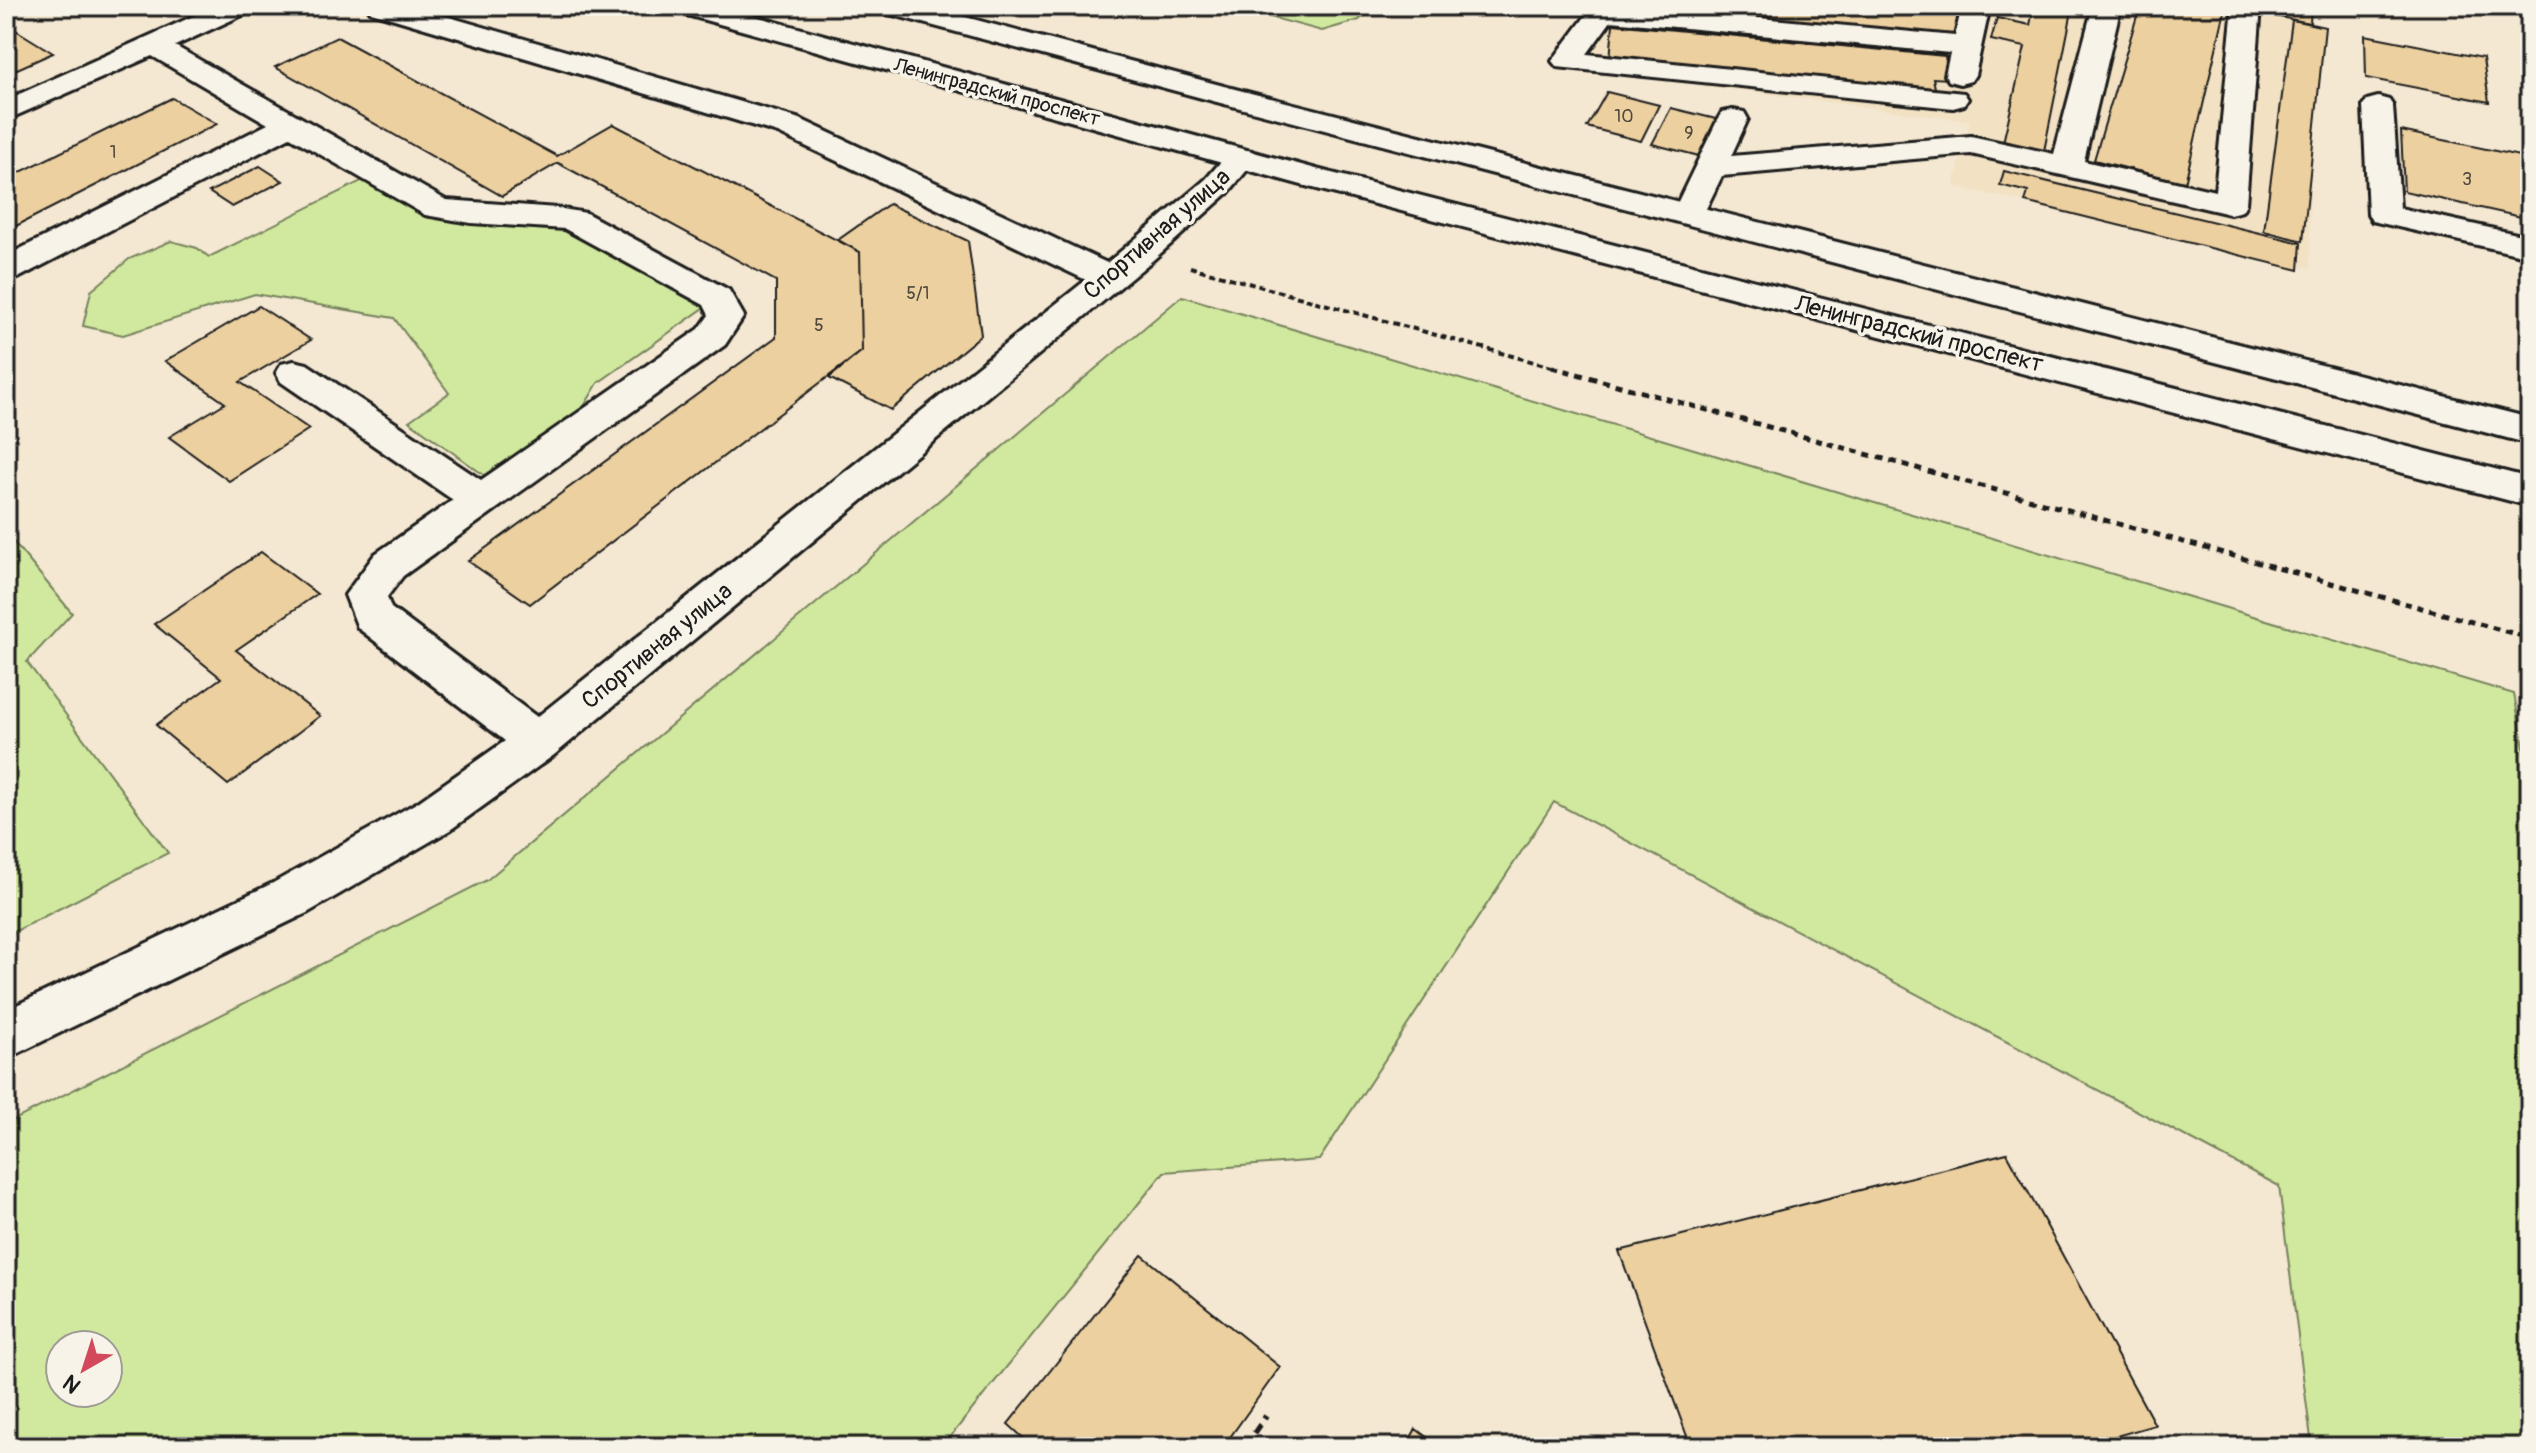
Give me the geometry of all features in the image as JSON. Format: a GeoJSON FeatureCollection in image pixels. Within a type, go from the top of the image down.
{"type":"FeatureCollection","features":[{"type":"Feature","properties":{"kind":"main road"},"geometry":{"type":"LineString","coordinates":[[6,111],[239,6]]}},
{"type":"Feature","properties":{"kind":"main road"},"geometry":{"type":"LineString","coordinates":[[381,6],[789,126],[1126,266]]}},
{"type":"Feature","properties":{"kind":"main road","name":"Ленинградский проспект"},"geometry":{"type":"LineString","coordinates":[[686,6],[1309,177],[2530,492]]}},
{"type":"Feature","properties":{"kind":"main road"},"geometry":{"type":"LineString","coordinates":[[892,6],[1343,126],[2530,431]]}},
{"type":"Feature","properties":{"kind":"main road"},"geometry":{"type":"LineString","coordinates":[[1864,155],[1953,99],[1969,46],[1976,6]]}},
{"type":"Feature","properties":{"kind":"main road"},"geometry":{"type":"LineString","coordinates":[[2067,167],[2107,6]]}},
{"type":"Feature","properties":{"kind":"main road"},"geometry":{"type":"LineString","coordinates":[[1710,167],[1971,145],[2230,204],[2247,6]]}},
{"type":"Feature","properties":{"kind":"main road"},"geometry":{"type":"LineString","coordinates":[[1953,99],[1567,61],[1603,12],[1969,46]]}},
{"type":"Feature","properties":{"kind":"main road"},"geometry":{"type":"LineString","coordinates":[[153,45],[437,208],[461,213],[549,216],[574,220],[717,298],[727,316],[712,337],[389,565],[366,595],[373,617],[538,742]]}},
{"type":"Feature","properties":{"kind":"main road"},"geometry":{"type":"LineString","coordinates":[[2378,106],[2384,214],[2530,247]]}},
{"type":"Feature","properties":{"kind":"main road"},"geometry":{"type":"LineString","coordinates":[[1688,214],[1733,119]]}},
{"type":"Feature","properties":{"kind":"main road"},"geometry":{"type":"LineString","coordinates":[[6,270],[291,124]]}},
{"type":"Feature","properties":{"kind":"main road"},"geometry":{"type":"LineString","coordinates":[[1309,177],[1343,126]]}},
{"type":"Feature","properties":{"kind":"main road","name":"Спортивная улица"},"geometry":{"type":"LineString","coordinates":[[6,1035],[290,898],[434,816],[538,742],[1126,266],[1217,186],[1241,158]]}},
{"type":"Feature","properties":{"kind":"main road"},"geometry":{"type":"LineString","coordinates":[[294,373],[481,499]]}},
{"type":"Feature","properties":{"kind":"path"},"geometry":{"type":"LineString","coordinates":[[1126,266],[2530,638]]}},
{"type":"Feature","properties":{"kind":"path"},"geometry":{"type":"LineString","coordinates":[[1245,1447],[1266,1416]]}},
{"type":"Feature","properties":{"kind":"shaded area"},"geometry":{"type":"Polygon","coordinates":[[[1591,6],[2308,6],[2310,268],[1954,186],[1970,121],[1551,65],[1591,6]]]}},
{"type":"Feature","properties":{"kind":"green space"},"geometry":{"type":"Polygon","coordinates":[[[1230,6],[1375,6],[1359,20],[1322,31],[1230,6]]]}},
{"type":"Feature","properties":{"kind":"green space"},"geometry":{"type":"Polygon","coordinates":[[[363,180],[435,217],[563,228],[708,305],[598,383],[580,413],[488,478],[409,421],[449,393],[394,318],[255,294],[123,335],[83,326],[91,291],[129,259],[171,241],[197,248],[209,257],[363,180]]]}},
{"type":"Feature","properties":{"kind":"green space"},"geometry":{"type":"Polygon","coordinates":[[[1182,296],[2514,694],[2530,779],[2530,1447],[2312,1447],[2279,1186],[1554,802],[1319,1160],[1164,1172],[942,1447],[6,1447],[6,1124],[487,880],[1182,296]]]}},
{"type":"Feature","properties":{"kind":"green space"},"geometry":{"type":"Polygon","coordinates":[[[6,533],[72,613],[27,662],[168,853],[6,936],[6,533]]]}},
{"type":"Feature","properties":{"kind":"building"},"geometry":{"type":"Polygon","coordinates":[[[1641,6],[1884,6],[1961,13],[1965,36],[1641,6]]]}},
{"type":"Feature","properties":{"kind":"building"},"geometry":{"type":"Polygon","coordinates":[[[2034,6],[2073,6],[2043,156],[2002,147],[2025,47],[1991,40],[1997,18],[2030,25],[2034,6]]]}},
{"type":"Feature","properties":{"kind":"building"},"geometry":{"type":"Polygon","coordinates":[[[2140,6],[2226,6],[2185,183],[2094,160],[2140,6]]]}},
{"type":"Feature","properties":{"kind":"building"},"geometry":{"type":"Polygon","coordinates":[[[2261,6],[2311,6],[2310,23],[2260,13],[2261,6]]]}},
{"type":"Feature","properties":{"kind":"building"},"geometry":{"type":"Polygon","coordinates":[[[2292,20],[2325,27],[2303,241],[2264,231],[2292,20]]]}},
{"type":"Feature","properties":{"kind":"building"},"geometry":{"type":"Polygon","coordinates":[[[6,24],[53,53],[6,74],[6,24]]]}},
{"type":"Feature","properties":{"kind":"building"},"geometry":{"type":"Polygon","coordinates":[[[1613,24],[1945,56],[1949,79],[1933,78],[1936,93],[1610,60],[1613,24]]]}},
{"type":"Feature","properties":{"kind":"building"},"geometry":{"type":"Polygon","coordinates":[[[2365,35],[2483,58],[2489,102],[2366,78],[2365,35]]]}},
{"type":"Feature","properties":{"kind":"building"},"geometry":{"type":"Polygon","coordinates":[[[337,37],[557,156],[613,124],[860,252],[862,351],[530,604],[468,561],[776,337],[776,281],[558,163],[502,196],[275,67],[337,37]]]}},
{"type":"Feature","properties":{"kind":"building"},"geometry":{"type":"Polygon","coordinates":[[[1607,92],[1659,105],[1641,141],[1587,127],[1607,92]]]}},
{"type":"Feature","properties":{"kind":"building"},"geometry":{"type":"Polygon","coordinates":[[[172,98],[217,124],[6,231],[6,179],[172,98]]]}},
{"type":"Feature","properties":{"kind":"building"},"geometry":{"type":"Polygon","coordinates":[[[1671,108],[1724,121],[1707,158],[1652,144],[1671,108]]]}},
{"type":"Feature","properties":{"kind":"building"},"geometry":{"type":"Polygon","coordinates":[[[2401,131],[2529,158],[2530,219],[2404,191],[2401,131]]]}},
{"type":"Feature","properties":{"kind":"building"},"geometry":{"type":"Polygon","coordinates":[[[260,166],[283,181],[232,207],[209,192],[260,166]]]}},
{"type":"Feature","properties":{"kind":"building"},"geometry":{"type":"Polygon","coordinates":[[[2004,171],[2301,243],[2299,270],[2025,202],[2028,192],[2000,185],[2004,171]]]}},
{"type":"Feature","properties":{"kind":"building"},"geometry":{"type":"Polygon","coordinates":[[[889,204],[968,241],[981,335],[891,410],[829,378],[862,351],[860,252],[838,240],[889,204]]]}},
{"type":"Feature","properties":{"kind":"building"},"geometry":{"type":"Polygon","coordinates":[[[259,306],[311,340],[240,382],[309,429],[229,481],[169,437],[225,403],[165,361],[259,306]]]}},
{"type":"Feature","properties":{"kind":"building"},"geometry":{"type":"Polygon","coordinates":[[[261,552],[317,594],[236,650],[320,716],[228,785],[156,725],[221,678],[154,624],[261,552]]]}},
{"type":"Feature","properties":{"kind":"building"},"geometry":{"type":"Polygon","coordinates":[[[2007,1153],[2155,1425],[2078,1447],[1691,1447],[1619,1251],[2007,1153]]]}},
{"type":"Feature","properties":{"kind":"building"},"geometry":{"type":"Polygon","coordinates":[[[1142,1255],[1280,1367],[1223,1447],[1033,1447],[1008,1424],[1142,1255]]]}},
{"type":"Feature","properties":{"kind":"building"},"geometry":{"type":"Polygon","coordinates":[[[1416,1429],[1440,1447],[1405,1447],[1416,1429]]]}}]}
